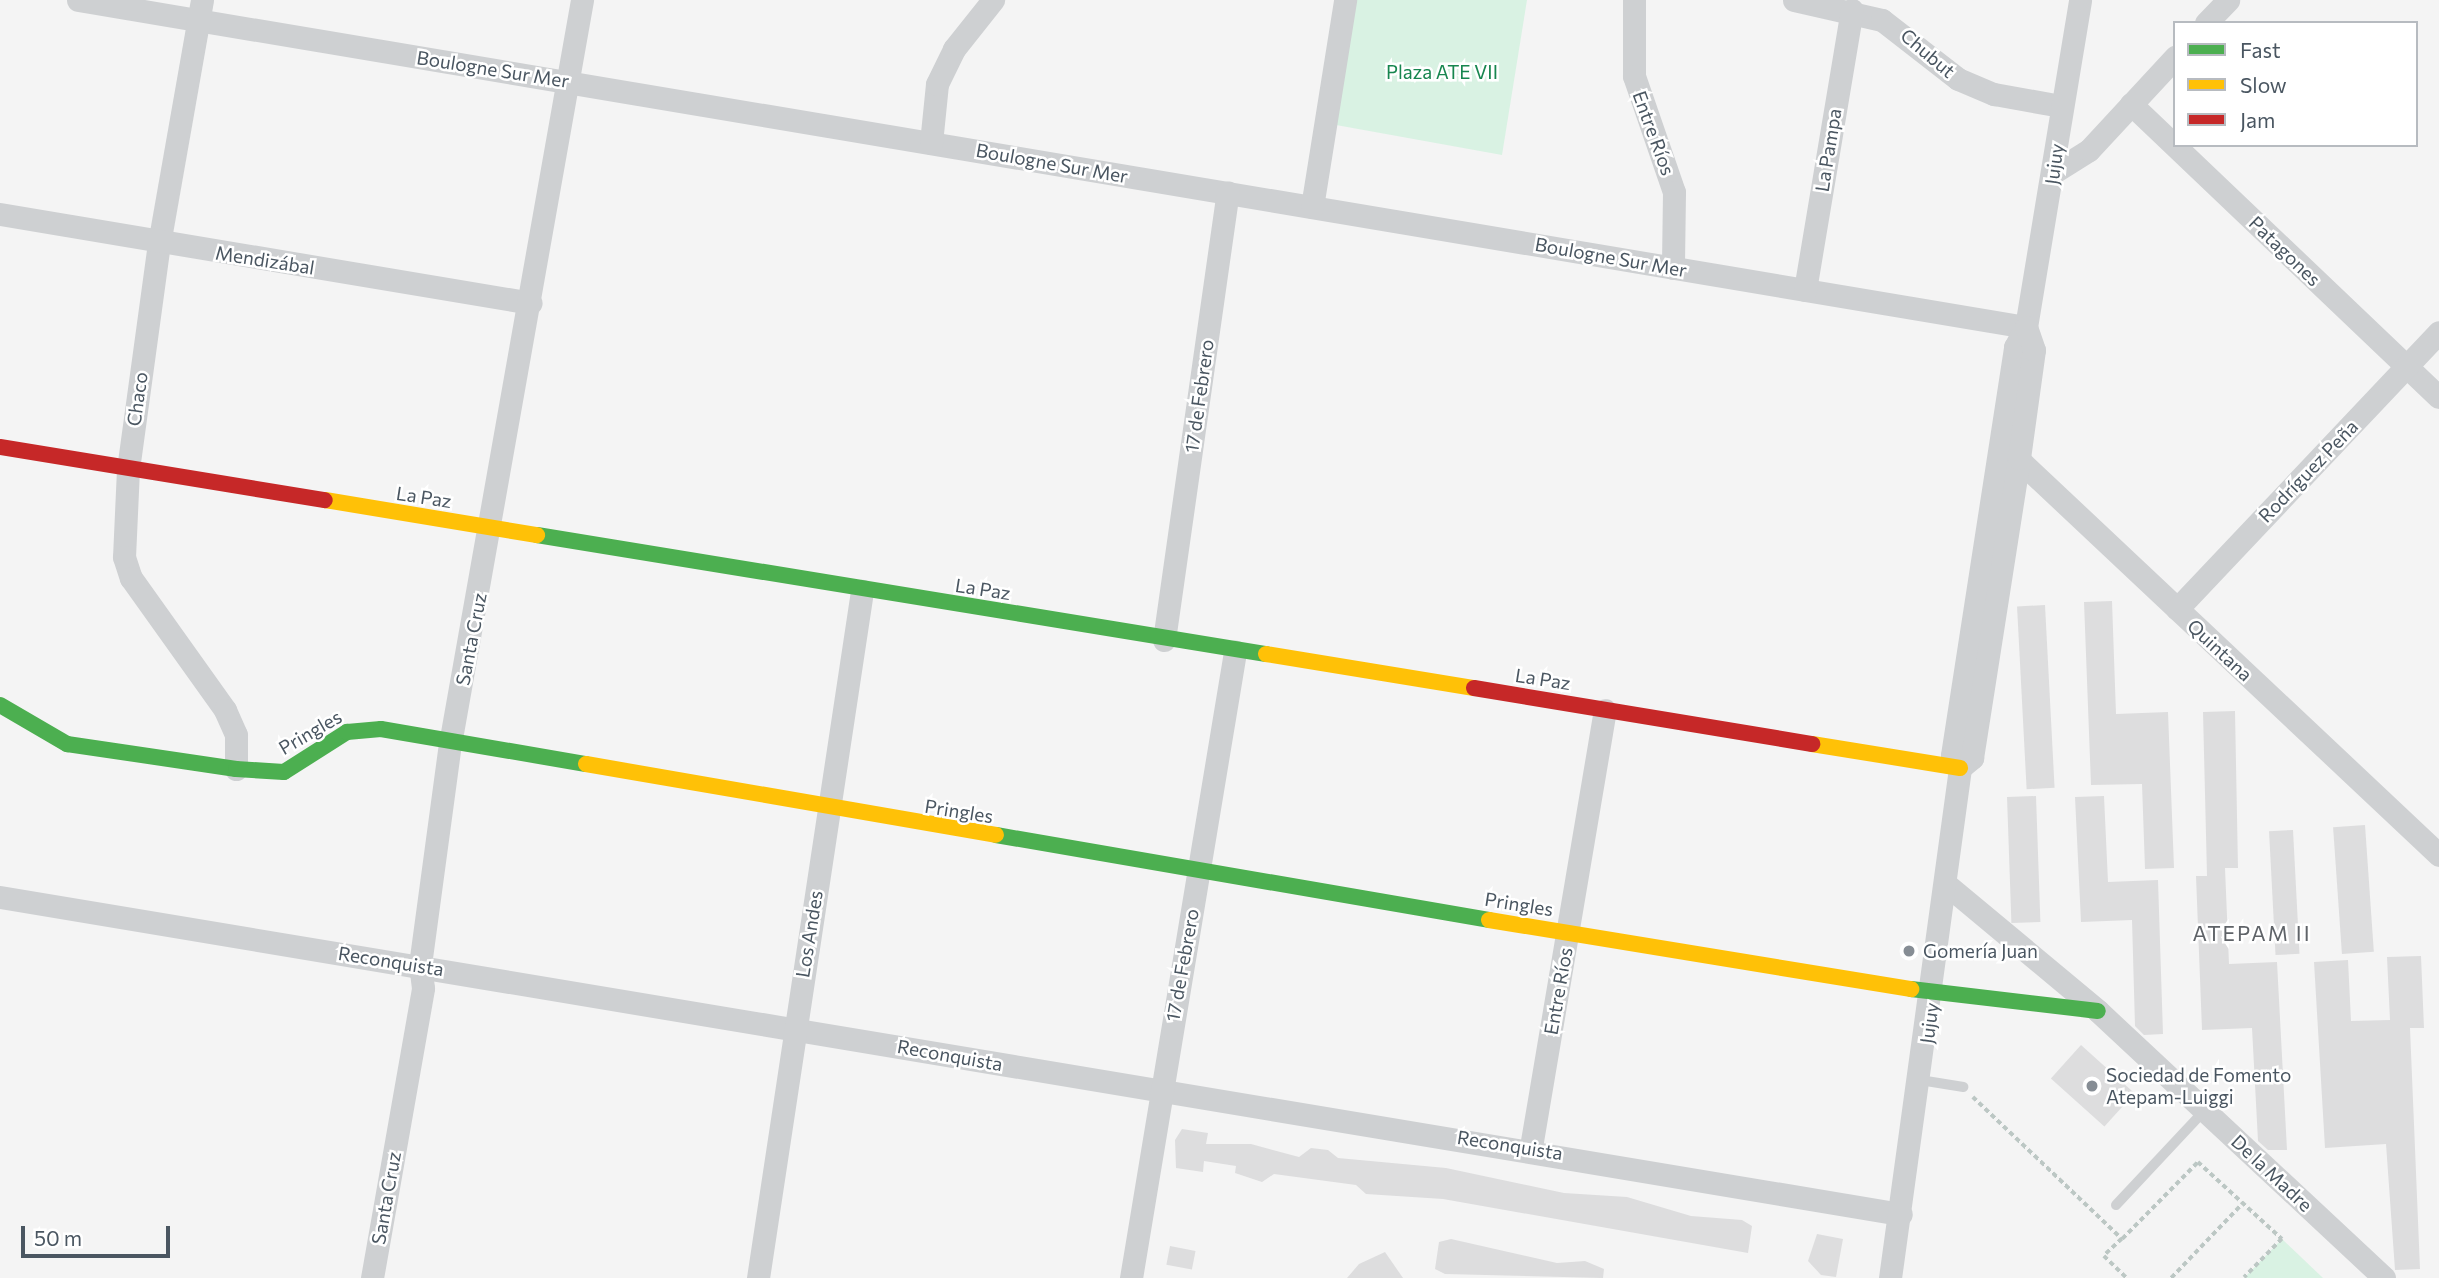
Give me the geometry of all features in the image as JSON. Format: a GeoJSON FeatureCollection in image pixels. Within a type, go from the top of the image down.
{"type":"FeatureCollection","features":[{"type":"Feature","properties":{"kind":"street","name":"Boulogne Sur Mer"},"geometry":{"type":"LineString","coordinates":[[78,0],[200,10],[568,82],[2026,327]]}},
{"type":"Feature","properties":{"kind":"street","name":"Santa Cruz"},"geometry":{"type":"LineString","coordinates":[[372,1278],[423,988],[420,965],[450,744],[493,529],[582,0]]}},
{"type":"Feature","properties":{"kind":"street"},"geometry":{"type":"LineString","coordinates":[[931,143],[937,84],[954,49],[993,0]]}},
{"type":"Feature","properties":{"kind":"street"},"geometry":{"type":"LineString","coordinates":[[1312,207],[1345,0]]}},
{"type":"Feature","properties":{"kind":"street","name":"Entre Ríos"},"geometry":{"type":"LineString","coordinates":[[1634,0],[1634,76],[1674,192],[1673,268]]}},
{"type":"Feature","properties":{"kind":"street","name":"Chubut"},"geometry":{"type":"LineString","coordinates":[[1794,0],[1852,10],[1896,26],[1965,82],[2061,106]]}},
{"type":"Feature","properties":{"kind":"street","name":"Jujuy"},"geometry":{"type":"LineString","coordinates":[[1890,1278],[1933,993],[1961,768],[1952,755],[2011,451],[2015,347],[2026,327],[2054,172],[2061,106],[2080,0]]}},
{"type":"Feature","properties":{"kind":"street"},"geometry":{"type":"LineString","coordinates":[[2208,21],[2228,0]]}},
{"type":"Feature","properties":{"kind":"street","name":"Chaco"},"geometry":{"type":"LineString","coordinates":[[200,10],[159,243],[128,469],[124,557],[131,578],[225,710],[236,735],[236,769]]}},
{"type":"Feature","properties":{"kind":"street","name":"La Pampa"},"geometry":{"type":"LineString","coordinates":[[1805,290],[1852,10]]}},
{"type":"Feature","properties":{"kind":"street"},"geometry":{"type":"LineString","coordinates":[[2054,172],[2090,150],[2173,59]]}},
{"type":"Feature","properties":{"kind":"street","name":"Patagones"},"geometry":{"type":"LineString","coordinates":[[2131,104],[2173,144]]}},
{"type":"Feature","properties":{"kind":"street","name":"Patagones"},"geometry":{"type":"LineString","coordinates":[[2176,147],[2439,397]]}},
{"type":"Feature","properties":{"kind":"street","name":"17 de Febrero"},"geometry":{"type":"LineString","coordinates":[[1164,640],[1228,193]]}},
{"type":"Feature","properties":{"kind":"street","name":"Mendizábal"},"geometry":{"type":"LineString","coordinates":[[0,214],[159,243],[531,303]]}},
{"type":"Feature","properties":{"kind":"street","name":"Rodríguez Peña"},"geometry":{"type":"LineString","coordinates":[[2177,608],[2439,332]]}},
{"type":"Feature","properties":{"kind":"street","name":"La Paz"},"geometry":{"type":"LineString","coordinates":[[0,447],[862,591],[1961,768]]}},
{"type":"Feature","properties":{"kind":"street","name":"Quintana"},"geometry":{"type":"LineString","coordinates":[[2011,451],[2439,855]]}},
{"type":"Feature","properties":{"kind":"street","name":"Los Andes"},"geometry":{"type":"LineString","coordinates":[[758,1278],[862,591]]}},
{"type":"Feature","properties":{"kind":"street","name":"17 de Febrero"},"geometry":{"type":"LineString","coordinates":[[1131,1278],[1160,1090],[1235,652]]}},
{"type":"Feature","properties":{"kind":"street","name":"Pringles"},"geometry":{"type":"LineString","coordinates":[[0,705],[68,744],[236,769],[284,772],[365,727],[828,811],[1933,993]]}},
{"type":"Feature","properties":{"kind":"street","name":"Entre Ríos"},"geometry":{"type":"LineString","coordinates":[[1531,1147],[1605,710]]}},
{"type":"Feature","properties":{"kind":"street","name":"De la Madre"},"geometry":{"type":"LineString","coordinates":[[1947,885],[2098,1011],[2384,1278]]}},
{"type":"Feature","properties":{"kind":"street","name":"Reconquista"},"geometry":{"type":"LineString","coordinates":[[0,897],[1160,1090],[1531,1147],[1901,1214]]}},
{"type":"Feature","properties":{"kind":"street"},"geometry":{"type":"LineString","coordinates":[[1933,993],[2098,1011]]}},
{"type":"Feature","properties":{"kind":"lane"},"geometry":{"type":"LineString","coordinates":[[1920,1080],[1963,1087]]}},
{"type":"Feature","properties":{"kind":"lane"},"geometry":{"type":"LineString","coordinates":[[2116,1205],[2205,1110]]}},
{"type":"Feature","properties":{"kind":"path"},"geometry":{"type":"LineString","coordinates":[[2171,1278],[2243,1203]]}},
{"type":"Feature","properties":{"kind":"path"},"geometry":{"type":"LineString","coordinates":[[2122,1239],[2104,1256],[2127,1278]]}},
{"type":"Feature","properties":{"kind":"path"},"geometry":{"type":"LineString","coordinates":[[2244,1278],[2281,1239]]}},
{"type":"Feature","properties":{"kind":"green space","name":"Plaza ATE VII"},"geometry":{"type":"Polygon","coordinates":[[[1345,0],[1527,0],[1502,155],[1325,123],[1345,0]]]}},
{"type":"Feature","properties":{"kind":"green space"},"geometry":{"type":"Polygon","coordinates":[[[2282,1239],[2323,1278],[2244,1278],[2282,1239]]]}},
{"type":"Feature","properties":{"kind":"building"},"geometry":{"type":"Polygon","coordinates":[[[2112,601],[2116,714],[2168,712],[2174,868],[2145,869],[2142,784],[2091,785],[2084,602],[2112,601]]]}},
{"type":"Feature","properties":{"kind":"building"},"geometry":{"type":"Polygon","coordinates":[[[2045,605],[2055,788],[2027,789],[2017,606],[2045,605]]]}},
{"type":"Feature","properties":{"kind":"building"},"geometry":{"type":"Polygon","coordinates":[[[2235,711],[2238,868],[2225,868],[2229,964],[2277,962],[2287,1150],[2268,1150],[2258,1141],[2252,1028],[2202,1030],[2196,876],[2207,876],[2203,712],[2235,711]]]}},
{"type":"Feature","properties":{"kind":"building"},"geometry":{"type":"Polygon","coordinates":[[[2036,796],[2040,922],[2011,923],[2007,797],[2036,796]]]}},
{"type":"Feature","properties":{"kind":"building"},"geometry":{"type":"Polygon","coordinates":[[[2104,796],[2108,882],[2158,880],[2163,1034],[2144,1035],[2135,1026],[2132,920],[2081,922],[2075,797],[2104,796]]]}},
{"type":"Feature","properties":{"kind":"building"},"geometry":{"type":"Polygon","coordinates":[[[2365,825],[2374,952],[2342,954],[2333,827],[2365,825]]]}},
{"type":"Feature","properties":{"kind":"building"},"geometry":{"type":"Polygon","coordinates":[[[2293,830],[2299,954],[2276,955],[2269,831],[2293,830]]]}},
{"type":"Feature","properties":{"kind":"building"},"geometry":{"type":"Polygon","coordinates":[[[2421,956],[2424,1028],[2410,1028],[2420,1269],[2395,1270],[2386,1144],[2325,1148],[2314,962],[2348,960],[2351,1021],[2390,1020],[2387,957],[2421,956]]]}},
{"type":"Feature","properties":{"kind":"building","name":"Sociedad de Fomento Atepam-Luiggi"},"geometry":{"type":"Polygon","coordinates":[[[2081,1045],[2135,1093],[2104,1127],[2051,1078],[2081,1045]]]}},
{"type":"Feature","properties":{"kind":"building"},"geometry":{"type":"Polygon","coordinates":[[[1182,1129],[1208,1133],[1206,1144],[1251,1144],[1299,1157],[1311,1148],[1328,1150],[1338,1158],[1446,1168],[1564,1193],[1627,1197],[1691,1216],[1742,1220],[1752,1226],[1748,1253],[1443,1199],[1366,1194],[1356,1185],[1274,1174],[1262,1182],[1235,1173],[1236,1166],[1204,1161],[1203,1172],[1176,1168],[1175,1140],[1182,1129]]]}},
{"type":"Feature","properties":{"kind":"building"},"geometry":{"type":"Polygon","coordinates":[[[1817,1234],[1843,1239],[1836,1277],[1821,1275],[1808,1261],[1817,1234]]]}},
{"type":"Feature","properties":{"kind":"building"},"geometry":{"type":"Polygon","coordinates":[[[1451,1239],[1557,1263],[1585,1261],[1604,1269],[1603,1278],[1445,1274],[1435,1269],[1439,1242],[1451,1239]]]}},
{"type":"Feature","properties":{"kind":"building"},"geometry":{"type":"Polygon","coordinates":[[[1170,1246],[1196,1251],[1192,1270],[1166,1265],[1170,1246]]]}},
{"type":"Feature","properties":{"kind":"building"},"geometry":{"type":"Polygon","coordinates":[[[1385,1252],[1403,1278],[1347,1278],[1359,1264],[1385,1252]]]}},
{"type":"Feature","properties":{"kind":"traffic: fast"},"geometry":{"type":"LineString","coordinates":[[537,535],[1266,654]]}},
{"type":"Feature","properties":{"kind":"traffic: fast"},"geometry":{"type":"LineString","coordinates":[[0,705],[67,744],[236,769],[284,772],[347,732],[381,729],[586,764]]}},
{"type":"Feature","properties":{"kind":"traffic: fast"},"geometry":{"type":"LineString","coordinates":[[996,835],[1489,920]]}},
{"type":"Feature","properties":{"kind":"traffic: fast"},"geometry":{"type":"LineString","coordinates":[[1911,989],[2098,1011]]}},
{"type":"Feature","properties":{"kind":"traffic: slow"},"geometry":{"type":"LineString","coordinates":[[325,500],[537,535]]}},
{"type":"Feature","properties":{"kind":"traffic: slow"},"geometry":{"type":"LineString","coordinates":[[1266,654],[1474,688]]}},
{"type":"Feature","properties":{"kind":"traffic: slow"},"geometry":{"type":"LineString","coordinates":[[1812,744],[1960,768]]}},
{"type":"Feature","properties":{"kind":"traffic: slow"},"geometry":{"type":"LineString","coordinates":[[586,764],[996,835]]}},
{"type":"Feature","properties":{"kind":"traffic: slow"},"geometry":{"type":"LineString","coordinates":[[1489,920],[1911,989]]}},
{"type":"Feature","properties":{"kind":"traffic: jam"},"geometry":{"type":"LineString","coordinates":[[0,447],[325,500]]}},
{"type":"Feature","properties":{"kind":"traffic: jam"},"geometry":{"type":"LineString","coordinates":[[1474,688],[1812,744]]}},
{"type":"Feature","properties":{"kind":"place","name":"Gomería Juan"},"geometry":{"type":"Point","coordinates":[1909,951]}},
{"type":"Feature","properties":{"kind":"place","name":"Sociedad de Fomento Atepam-Luiggi"},"geometry":{"type":"Point","coordinates":[2092,1086]}},
{"type":"Feature","properties":{"kind":"district","name":"ATEPAM II"},"geometry":{"type":"Point","coordinates":[2252,933]}}]}
